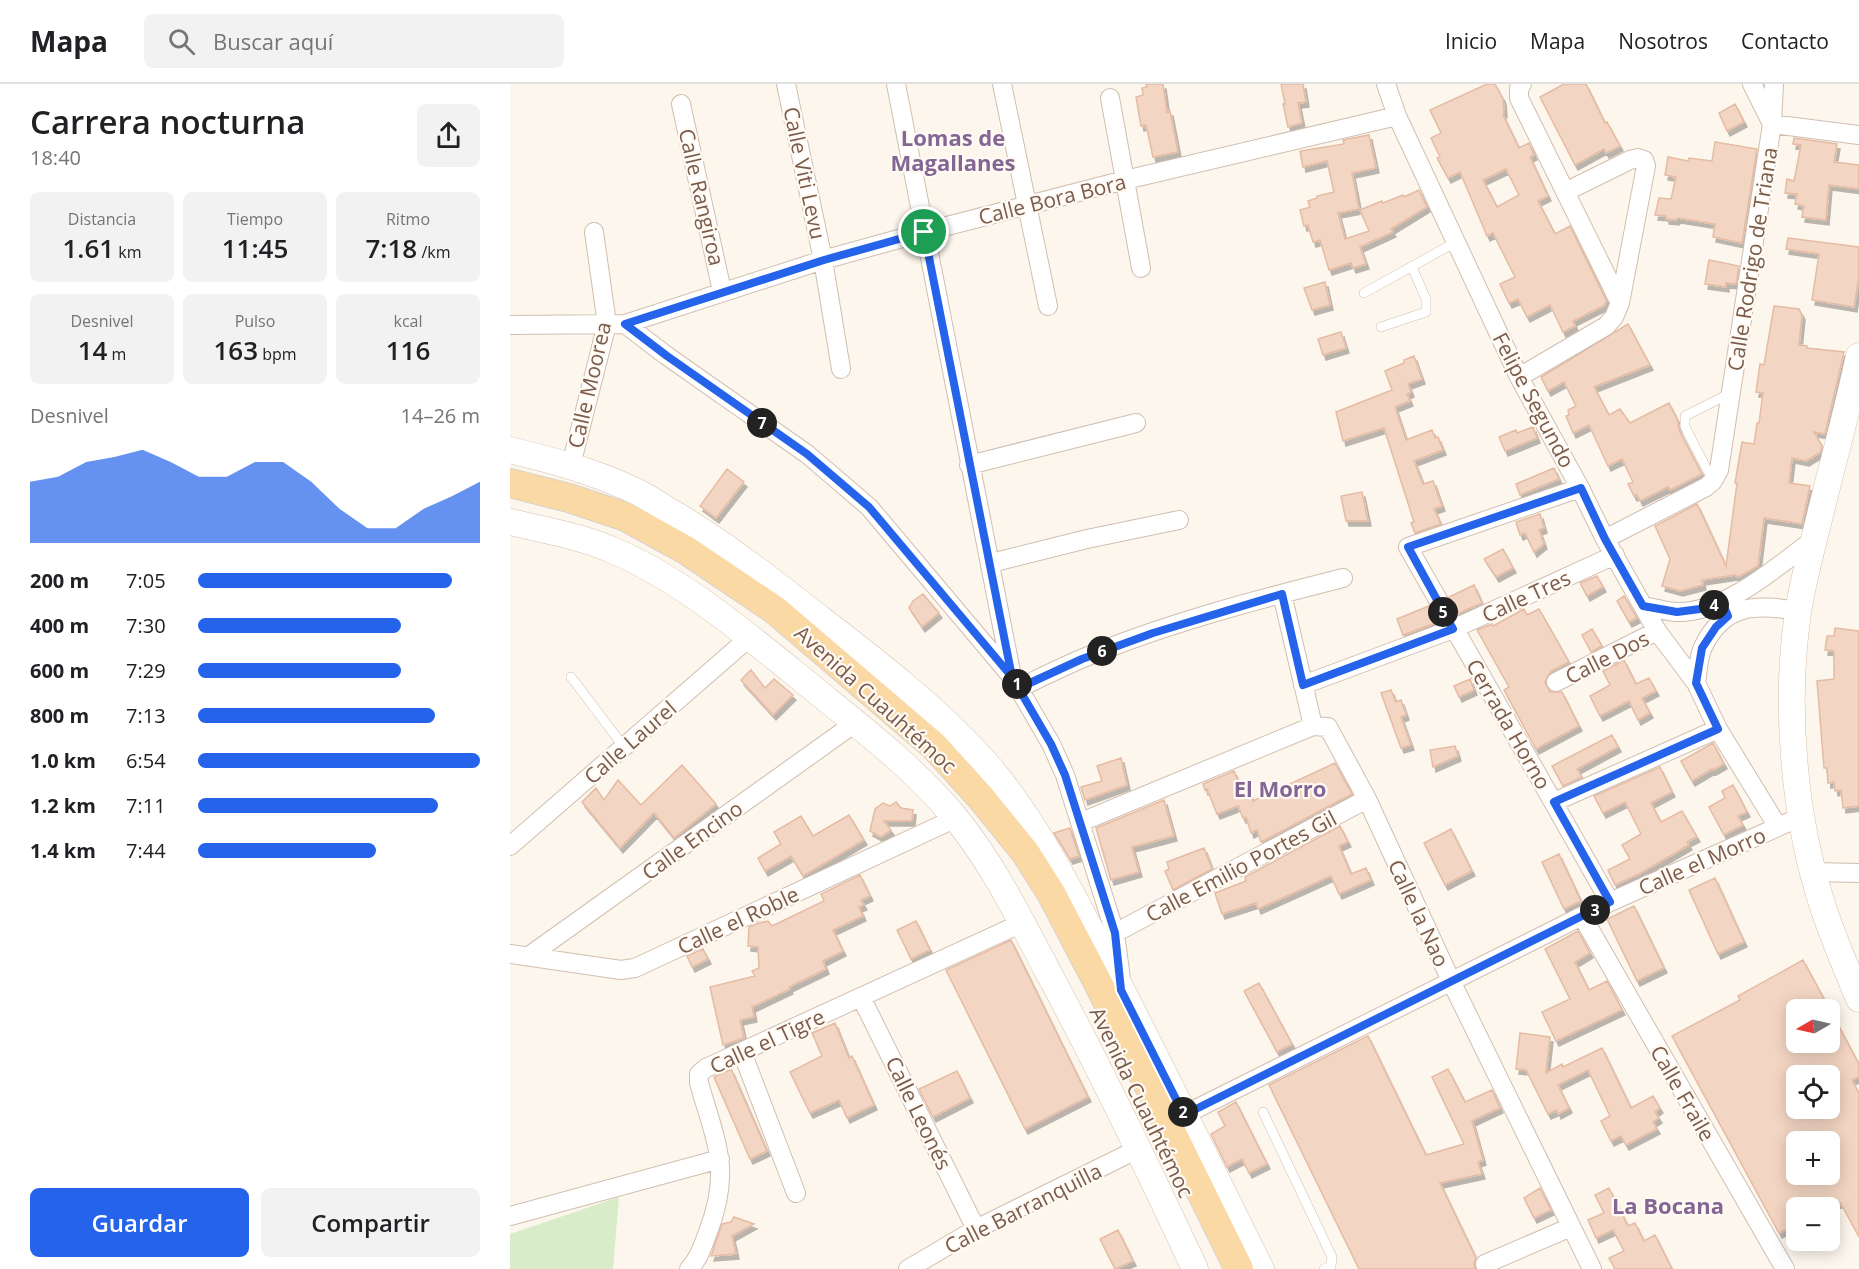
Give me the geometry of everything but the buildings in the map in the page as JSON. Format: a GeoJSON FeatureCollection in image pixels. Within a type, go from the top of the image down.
{"type":"FeatureCollection","features":[{"type":"Feature","properties":{"kind":"main road","name":"Avenida Cuauhtémoc"},"geometry":{"type":"LineString","coordinates":[[510,483],[569,498],[626,517],[686,550],[775,610],[934,746],[982,799],[1025,852],[1051,893],[1239,1269]]}},
{"type":"Feature","properties":{"kind":"main road","name":"Avenida Cuauhtémoc"},"geometry":{"type":"LineString","coordinates":[[510,499],[565,512],[623,534],[675,560],[768,619],[861,703],[926,755],[969,802],[1012,858],[1055,932],[1097,1010],[1224,1269]]}},
{"type":"Feature","properties":{"kind":"street","name":"Calle Viti Levu"},"geometry":{"type":"LineString","coordinates":[[786,84],[824,260],[841,369]]}},
{"type":"Feature","properties":{"kind":"street"},"geometry":{"type":"LineString","coordinates":[[896,84],[969,465],[1016,683]]}},
{"type":"Feature","properties":{"kind":"street"},"geometry":{"type":"LineString","coordinates":[[1002,84],[1048,306]]}},
{"type":"Feature","properties":{"kind":"street","name":"Felipe Segundo"},"geometry":{"type":"LineString","coordinates":[[1386,84],[1397,116],[1519,377],[1657,631],[1696,683],[1718,729],[1778,827]]}},
{"type":"Feature","properties":{"kind":"street"},"geometry":{"type":"LineString","coordinates":[[1522,84],[1519,88],[1519,98],[1620,303]]}},
{"type":"Feature","properties":{"kind":"street"},"geometry":{"type":"LineString","coordinates":[[1752,84],[1772,124]]}},
{"type":"Feature","properties":{"kind":"street","name":"Calle Rodrigo de Triana"},"geometry":{"type":"LineString","coordinates":[[1713,481],[1719,470],[1731,393],[1772,124],[1774,84]]}},
{"type":"Feature","properties":{"kind":"street"},"geometry":{"type":"LineString","coordinates":[[1110,98],[1141,268]]}},
{"type":"Feature","properties":{"kind":"street","name":"Calle Rangiroa"},"geometry":{"type":"LineString","coordinates":[[681,104],[723,291]]}},
{"type":"Feature","properties":{"kind":"street","name":"Calle Bora Bora"},"geometry":{"type":"LineString","coordinates":[[510,325],[616,324],[924,232],[1125,180],[1397,116]]}},
{"type":"Feature","properties":{"kind":"street","name":"Calle Rodrigo de Triana"},"geometry":{"type":"LineString","coordinates":[[1772,124],[1859,135]]}},
{"type":"Feature","properties":{"kind":"street"},"geometry":{"type":"LineString","coordinates":[[1519,377],[1606,326],[1614,317],[1620,303],[1646,173],[1644,160],[1638,158],[1630,160],[1565,192]]}},
{"type":"Feature","properties":{"kind":"street","name":"Calle Moorea"},"geometry":{"type":"LineString","coordinates":[[571,465],[616,324],[594,232]]}},
{"type":"Feature","properties":{"kind":"street"},"geometry":{"type":"LineString","coordinates":[[616,324],[667,356],[807,454],[869,507],[1016,683],[1051,744],[1081,822],[1115,933],[1121,990]]}},
{"type":"Feature","properties":{"kind":"street"},"geometry":{"type":"LineString","coordinates":[[1859,356],[1798,611],[1791,705],[1794,754],[1802,817],[1813,872],[1824,910],[1859,999]]}},
{"type":"Feature","properties":{"kind":"street"},"geometry":{"type":"LineString","coordinates":[[969,465],[1136,423]]}},
{"type":"Feature","properties":{"kind":"street"},"geometry":{"type":"LineString","coordinates":[[510,450],[571,465],[634,490],[689,522],[756,568],[933,710],[984,761],[1028,819],[1060,872],[1261,1269]]}},
{"type":"Feature","properties":{"kind":"street"},"geometry":{"type":"LineString","coordinates":[[1605,539],[1706,487],[1713,481]]}},
{"type":"Feature","properties":{"kind":"street","name":"Cerrada Horno"},"geometry":{"type":"LineString","coordinates":[[1581,488],[1408,547],[1610,902]]}},
{"type":"Feature","properties":{"kind":"street"},"geometry":{"type":"LineString","coordinates":[[991,563],[1087,539],[1179,520]]}},
{"type":"Feature","properties":{"kind":"street"},"geometry":{"type":"LineString","coordinates":[[510,522],[570,535],[612,549],[661,574],[750,637],[926,784],[956,818],[991,869],[1022,923],[1138,1149],[1195,1269]]}},
{"type":"Feature","properties":{"kind":"street"},"geometry":{"type":"LineString","coordinates":[[1696,683],[1702,648],[1725,609],[1814,539]]}},
{"type":"Feature","properties":{"kind":"street","name":"Calle Tres"},"geometry":{"type":"LineString","coordinates":[[1303,685],[1453,629],[1615,555]]}},
{"type":"Feature","properties":{"kind":"street"},"geometry":{"type":"LineString","coordinates":[[1016,683],[1153,633],[1343,578]]}},
{"type":"Feature","properties":{"kind":"street"},"geometry":{"type":"LineString","coordinates":[[1081,822],[1313,726],[1282,594]]}},
{"type":"Feature","properties":{"kind":"street"},"geometry":{"type":"LineString","coordinates":[[1643,606],[1677,612],[1769,606],[1798,611]]}},
{"type":"Feature","properties":{"kind":"street","name":"Calle Dos"},"geometry":{"type":"LineString","coordinates":[[1556,682],[1657,631]]}},
{"type":"Feature","properties":{"kind":"street","name":"Calle Laurel"},"geometry":{"type":"LineString","coordinates":[[510,846],[750,637]]}},
{"type":"Feature","properties":{"kind":"street","name":"Calle Encino"},"geometry":{"type":"LineString","coordinates":[[529,956],[855,723]]}},
{"type":"Feature","properties":{"kind":"street","name":"Calle la Nao"},"geometry":{"type":"LineString","coordinates":[[1313,726],[1328,727],[1367,799],[1451,981],[1592,1269]]}},
{"type":"Feature","properties":{"kind":"street"},"geometry":{"type":"LineString","coordinates":[[1554,802],[1718,729]]}},
{"type":"Feature","properties":{"kind":"street","name":"Calle Emilio Portes Gil"},"geometry":{"type":"LineString","coordinates":[[1115,933],[1367,799]]}},
{"type":"Feature","properties":{"kind":"street","name":"Calle el Morro"},"geometry":{"type":"LineString","coordinates":[[1184,1115],[1610,902],[1802,817]]}},
{"type":"Feature","properties":{"kind":"street","name":"Calle el Roble"},"geometry":{"type":"LineString","coordinates":[[510,954],[621,969],[635,968],[956,818]]}},
{"type":"Feature","properties":{"kind":"street"},"geometry":{"type":"LineString","coordinates":[[1813,872],[1859,873]]}},
{"type":"Feature","properties":{"kind":"street","name":"Calle Fraile"},"geometry":{"type":"LineString","coordinates":[[1582,916],[1785,1269]]}},
{"type":"Feature","properties":{"kind":"street","name":"Calle el Tigre"},"geometry":{"type":"LineString","coordinates":[[689,1269],[696,1262],[717,1209],[721,1186],[720,1159],[699,1083],[699,1074],[706,1068],[1022,923]]}},
{"type":"Feature","properties":{"kind":"street","name":"Calle Leonés"},"geometry":{"type":"LineString","coordinates":[[861,997],[976,1229]]}},
{"type":"Feature","properties":{"kind":"street"},"geometry":{"type":"LineString","coordinates":[[742,1052],[796,1193]]}},
{"type":"Feature","properties":{"kind":"street","name":"Calle Barranquilla"},"geometry":{"type":"LineString","coordinates":[[908,1269],[976,1229],[1138,1149]]}},
{"type":"Feature","properties":{"kind":"street"},"geometry":{"type":"LineString","coordinates":[[510,1216],[720,1159]]}},
{"type":"Feature","properties":{"kind":"street"},"geometry":{"type":"LineString","coordinates":[[1485,1264],[1571,1227]]}},
{"type":"Feature","properties":{"kind":"lane"},"geometry":{"type":"LineString","coordinates":[[1364,293],[1456,242]]}},
{"type":"Feature","properties":{"kind":"lane"},"geometry":{"type":"LineString","coordinates":[[1381,327],[1426,312],[1426,299],[1412,267]]}},
{"type":"Feature","properties":{"kind":"lane","name":"Calle Rodrigo de Triana"},"geometry":{"type":"LineString","coordinates":[[1713,481],[1685,427],[1685,416],[1731,393]]}},
{"type":"Feature","properties":{"kind":"lane"},"geometry":{"type":"LineString","coordinates":[[572,677],[624,747]]}},
{"type":"Feature","properties":{"kind":"lane"},"geometry":{"type":"LineString","coordinates":[[1263,1112],[1332,1257],[1331,1266],[1324,1269]]}},
{"type":"Feature","properties":{"kind":"green space"},"geometry":{"type":"Polygon","coordinates":[[[619,1197],[613,1269],[510,1269],[510,1234],[619,1197]]]}},
{"type":"Feature","properties":{"kind":"district","name":"Lomas de Magallanes"},"geometry":{"type":"Point","coordinates":[953,150]}},
{"type":"Feature","properties":{"kind":"district","name":"El Morro"},"geometry":{"type":"Point","coordinates":[1280,788]}},
{"type":"Feature","properties":{"kind":"district","name":"La Bocana"},"geometry":{"type":"Point","coordinates":[1668,1205]}},
{"type":"Feature","properties":{"kind":"route"},"geometry":{"type":"LineString","coordinates":[[924,232],[723,291],[625,324],[807,454],[869,507],[1012,677],[1019,688],[1082,659],[1153,633],[1282,594],[1303,685],[1453,629],[1408,547],[1581,488],[1605,539],[1643,606],[1677,612],[1700,609],[1722,602],[1728,616],[1716,627],[1702,648],[1696,683],[1718,729],[1554,802],[1610,902],[1184,1115],[1121,990],[1115,933],[1065,775],[1051,744],[1012,677],[924,232]]}}]}
